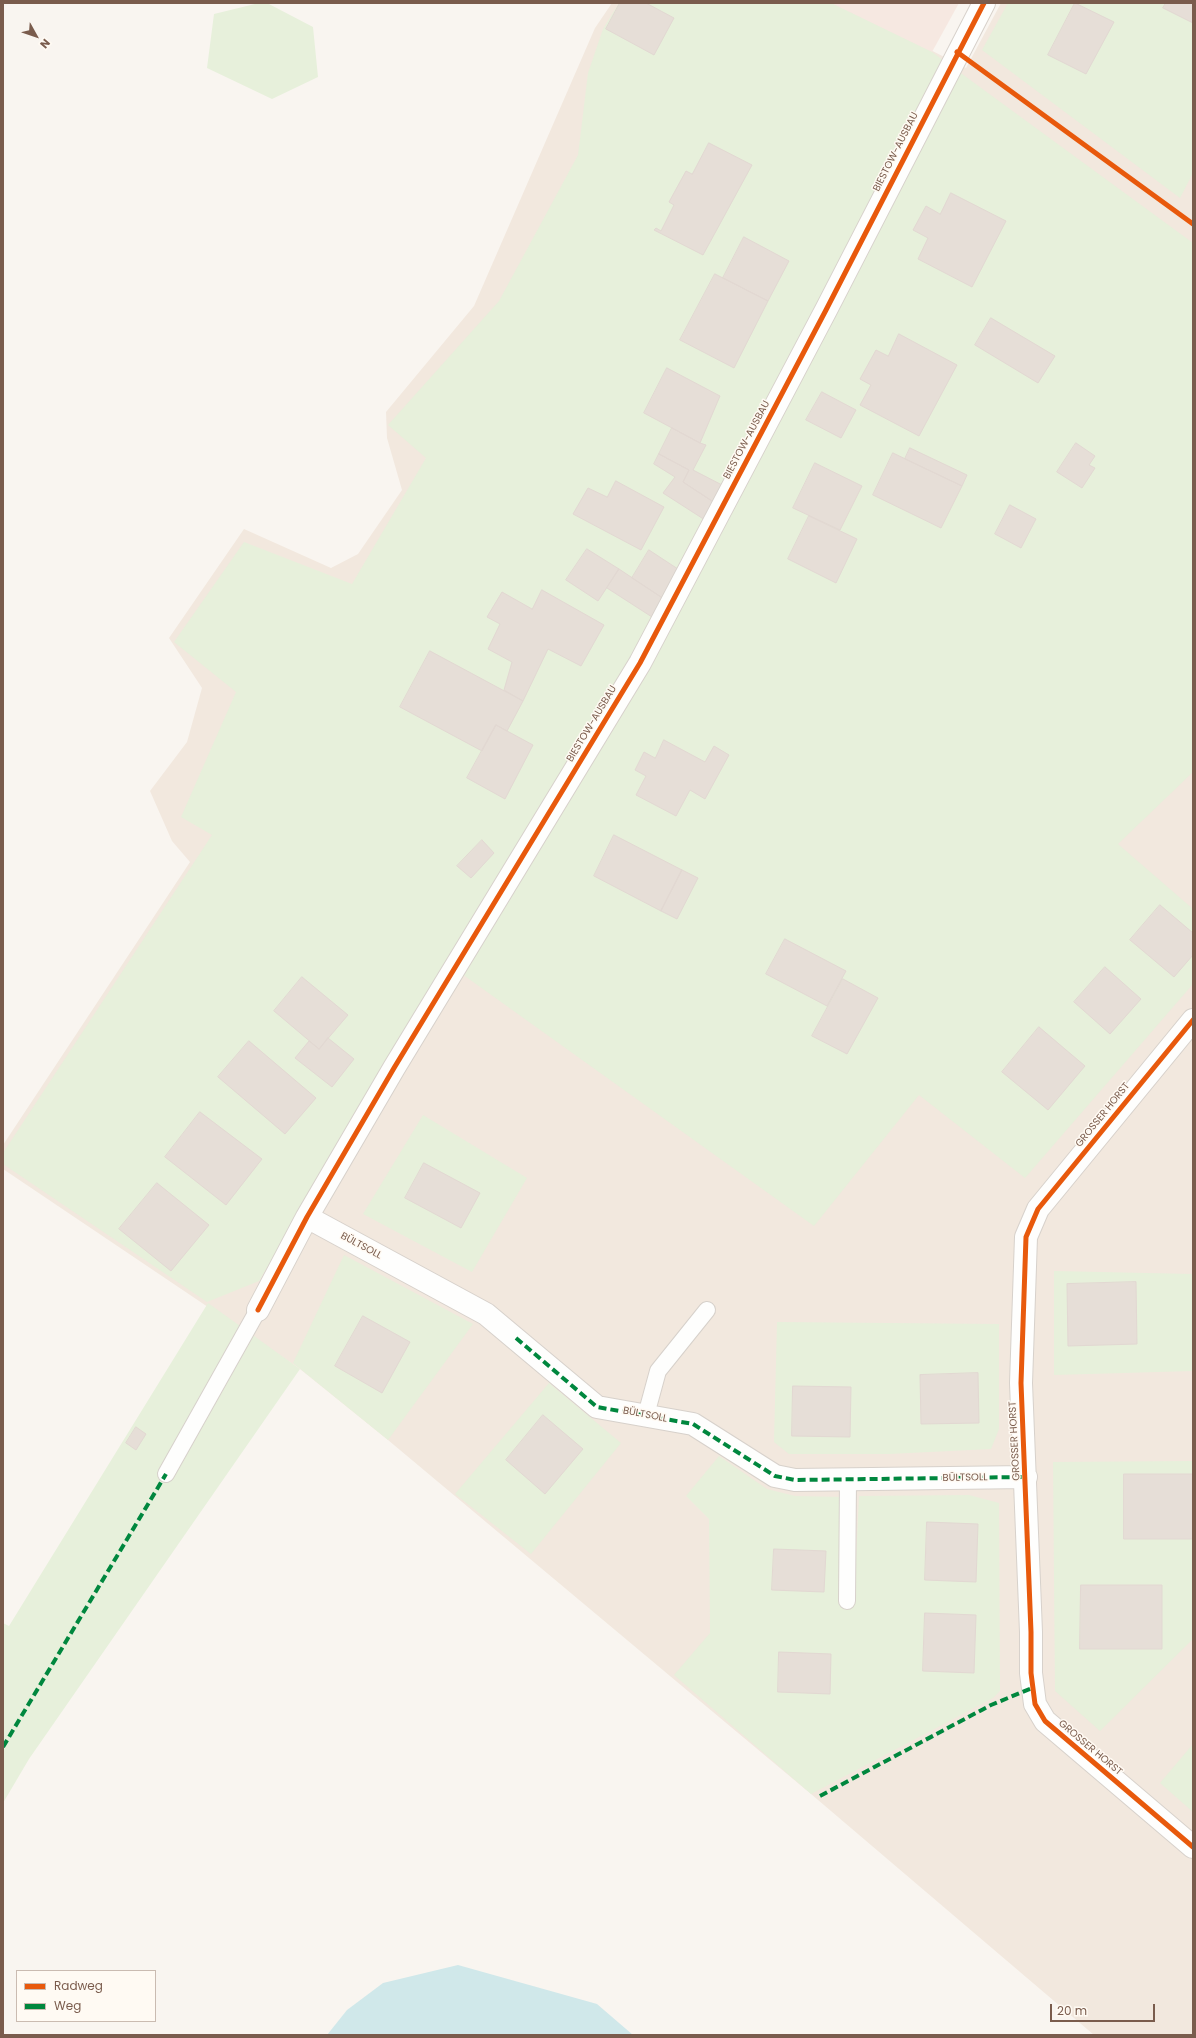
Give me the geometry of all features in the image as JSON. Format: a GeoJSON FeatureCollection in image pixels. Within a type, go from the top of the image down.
{"type":"FeatureCollection","features":[{"type":"Feature","properties":{"kind":"street","name":"BIESTOW-AUSBAU"},"geometry":{"type":"LineString","coordinates":[[258,1310],[307,1217],[509,876],[640,663],[826,310],[984,3]]}},
{"type":"Feature","properties":{"kind":"street","name":"GROSSER HORST"},"geometry":{"type":"LineString","coordinates":[[1193,1020],[1038,1209],[1026,1237],[1021,1383],[1026,1477],[1031,1673],[1035,1704],[1045,1721],[1193,1847]]}},
{"type":"Feature","properties":{"kind":"street","name":"BÜLTSOLL"},"geometry":{"type":"LineString","coordinates":[[307,1217],[486,1314],[597,1406],[693,1424],[775,1476],[795,1480],[1026,1477]]}},
{"type":"Feature","properties":{"kind":"lane"},"geometry":{"type":"LineString","coordinates":[[166,1474],[258,1310]]}},
{"type":"Feature","properties":{"kind":"lane"},"geometry":{"type":"LineString","coordinates":[[646,1415],[658,1371],[707,1310]]}},
{"type":"Feature","properties":{"kind":"lane"},"geometry":{"type":"LineString","coordinates":[[847,1601],[848,1480]]}},
{"type":"Feature","properties":{"kind":"shaded area"},"geometry":{"type":"Polygon","coordinates":[[[612,3],[838,3],[966,68],[1001,3],[1193,3],[1193,2035],[1094,2035],[811,1794],[388,1440],[300,1369],[3,1169],[3,1145],[190,862],[172,841],[150,791],[187,742],[202,688],[169,638],[244,529],[331,568],[358,554],[402,490],[387,438],[386,412],[474,306],[595,28],[612,3]]]}},
{"type":"Feature","properties":{"kind":"shaded area"},"geometry":{"type":"Polygon","coordinates":[[[831,3],[959,3],[932,52],[831,3]]]}},
{"type":"Feature","properties":{"kind":"green space"},"geometry":{"type":"Polygon","coordinates":[[[259,3],[267,3],[313,27],[318,77],[272,99],[207,68],[214,14],[259,3]]]}},
{"type":"Feature","properties":{"kind":"green space"},"geometry":{"type":"Polygon","coordinates":[[[619,3],[831,3],[932,52],[1193,243],[1193,772],[1118,844],[1193,909],[1193,984],[1025,1178],[919,1095],[814,1226],[448,964],[259,1281],[207,1302],[3,1164],[3,1153],[212,835],[181,817],[236,692],[174,642],[244,542],[352,584],[426,458],[388,425],[499,301],[578,155],[588,73],[603,29],[619,3]]]}},
{"type":"Feature","properties":{"kind":"green space"},"geometry":{"type":"Polygon","coordinates":[[[1008,3],[1193,3],[1193,173],[1180,198],[982,50],[1008,3]]]}},
{"type":"Feature","properties":{"kind":"green space"},"geometry":{"type":"Polygon","coordinates":[[[423,1115],[527,1178],[472,1272],[363,1214],[423,1115]]]}},
{"type":"Feature","properties":{"kind":"green space"},"geometry":{"type":"Polygon","coordinates":[[[344,1255],[473,1324],[388,1440],[293,1363],[344,1255]]]}},
{"type":"Feature","properties":{"kind":"green space"},"geometry":{"type":"Polygon","coordinates":[[[1054,1271],[1193,1274],[1193,1371],[1054,1375],[1054,1271]]]}},
{"type":"Feature","properties":{"kind":"green space"},"geometry":{"type":"Polygon","coordinates":[[[208,1303],[300,1369],[29,1759],[3,1803],[3,1623],[9,1626],[208,1303]]]}},
{"type":"Feature","properties":{"kind":"green space"},"geometry":{"type":"Polygon","coordinates":[[[777,1322],[999,1324],[999,1429],[991,1449],[889,1454],[789,1454],[774,1442],[777,1322]]]}},
{"type":"Feature","properties":{"kind":"green space"},"geometry":{"type":"Polygon","coordinates":[[[549,1383],[621,1443],[531,1554],[455,1494],[549,1383]]]}},
{"type":"Feature","properties":{"kind":"green space"},"geometry":{"type":"Polygon","coordinates":[[[719,1456],[767,1489],[795,1496],[843,1497],[854,1604],[859,1496],[969,1495],[999,1503],[1000,1691],[993,1698],[811,1794],[674,1675],[710,1633],[709,1519],[686,1496],[719,1456]]]}},
{"type":"Feature","properties":{"kind":"green space"},"geometry":{"type":"Polygon","coordinates":[[[1193,1461],[1193,1639],[1100,1731],[1055,1691],[1053,1462],[1193,1461]]]}},
{"type":"Feature","properties":{"kind":"green space"},"geometry":{"type":"Polygon","coordinates":[[[1193,1744],[1193,1812],[1160,1783],[1193,1744]]]}},
{"type":"Feature","properties":{"kind":"water"},"geometry":{"type":"Polygon","coordinates":[[[458,1965],[597,2004],[633,2035],[327,2035],[347,2010],[383,1983],[458,1965]]]}},
{"type":"Feature","properties":{"kind":"building"},"geometry":{"type":"Polygon","coordinates":[[[620,3],[646,3],[674,18],[654,55],[606,29],[620,3]]]}},
{"type":"Feature","properties":{"kind":"building"},"geometry":{"type":"Polygon","coordinates":[[[1075,3],[1114,22],[1086,74],[1048,55],[1075,3]]]}},
{"type":"Feature","properties":{"kind":"building"},"geometry":{"type":"Polygon","coordinates":[[[1166,3],[1193,3],[1193,23],[1163,8],[1166,3]]]}},
{"type":"Feature","properties":{"kind":"building"},"geometry":{"type":"Polygon","coordinates":[[[709,143],[752,165],[703,255],[654,230],[656,228],[661,231],[674,205],[669,202],[686,171],[692,174],[709,143]]]}},
{"type":"Feature","properties":{"kind":"building"},"geometry":{"type":"Polygon","coordinates":[[[951,193],[1006,221],[972,287],[918,259],[928,238],[913,230],[926,206],[940,214],[951,193]]]}},
{"type":"Feature","properties":{"kind":"building"},"geometry":{"type":"Polygon","coordinates":[[[744,237],[789,261],[768,301],[723,278],[744,237]]]}},
{"type":"Feature","properties":{"kind":"building"},"geometry":{"type":"Polygon","coordinates":[[[715,274],[768,301],[734,368],[680,340],[715,274]]]}},
{"type":"Feature","properties":{"kind":"building"},"geometry":{"type":"Polygon","coordinates":[[[991,318],[1055,356],[1038,383],[975,345],[991,318]]]}},
{"type":"Feature","properties":{"kind":"building"},"geometry":{"type":"Polygon","coordinates":[[[899,334],[957,365],[919,436],[860,405],[871,385],[860,379],[876,350],[888,356],[899,334]]]}},
{"type":"Feature","properties":{"kind":"building"},"geometry":{"type":"Polygon","coordinates":[[[667,368],[720,396],[700,443],[644,413],[667,368]]]}},
{"type":"Feature","properties":{"kind":"building"},"geometry":{"type":"Polygon","coordinates":[[[822,392],[856,410],[841,438],[806,420],[822,392]]]}},
{"type":"Feature","properties":{"kind":"building"},"geometry":{"type":"Polygon","coordinates":[[[672,428],[706,445],[693,470],[724,486],[715,503],[683,482],[689,470],[659,454],[672,428]]]}},
{"type":"Feature","properties":{"kind":"building"},"geometry":{"type":"Polygon","coordinates":[[[1076,443],[1095,456],[1089,465],[1095,468],[1082,488],[1057,472],[1076,443]]]}},
{"type":"Feature","properties":{"kind":"building"},"geometry":{"type":"Polygon","coordinates":[[[910,448],[967,475],[962,486],[905,459],[910,448]]]}},
{"type":"Feature","properties":{"kind":"building"},"geometry":{"type":"Polygon","coordinates":[[[893,453],[962,486],[941,528],[873,495],[893,453]]]}},
{"type":"Feature","properties":{"kind":"building"},"geometry":{"type":"Polygon","coordinates":[[[659,454],[689,470],[683,482],[715,503],[705,520],[663,493],[675,477],[654,464],[659,454]]]}},
{"type":"Feature","properties":{"kind":"building"},"geometry":{"type":"Polygon","coordinates":[[[815,463],[862,486],[840,530],[793,508],[815,463]]]}},
{"type":"Feature","properties":{"kind":"building"},"geometry":{"type":"Polygon","coordinates":[[[616,481],[664,507],[641,550],[573,514],[588,488],[607,497],[616,481]]]}},
{"type":"Feature","properties":{"kind":"building"},"geometry":{"type":"Polygon","coordinates":[[[1010,505],[1036,519],[1021,548],[995,534],[1010,505]]]}},
{"type":"Feature","properties":{"kind":"building"},"geometry":{"type":"Polygon","coordinates":[[[809,516],[857,539],[836,583],[788,559],[809,516]]]}},
{"type":"Feature","properties":{"kind":"building"},"geometry":{"type":"Polygon","coordinates":[[[587,549],[619,569],[598,601],[566,580],[587,549]]]}},
{"type":"Feature","properties":{"kind":"building"},"geometry":{"type":"Polygon","coordinates":[[[649,550],[681,571],[664,599],[632,578],[649,550]]]}},
{"type":"Feature","properties":{"kind":"building"},"geometry":{"type":"Polygon","coordinates":[[[619,569],[664,599],[652,617],[607,588],[619,569]]]}},
{"type":"Feature","properties":{"kind":"building"},"geometry":{"type":"Polygon","coordinates":[[[542,590],[604,625],[581,666],[548,649],[523,701],[504,690],[512,662],[488,649],[500,624],[487,617],[502,592],[532,609],[542,590]]]}},
{"type":"Feature","properties":{"kind":"building"},"geometry":{"type":"Polygon","coordinates":[[[430,651],[523,701],[507,731],[496,725],[482,751],[400,707],[430,651]]]}},
{"type":"Feature","properties":{"kind":"building"},"geometry":{"type":"Polygon","coordinates":[[[496,725],[533,745],[505,799],[467,778],[496,725]]]}},
{"type":"Feature","properties":{"kind":"building"},"geometry":{"type":"Polygon","coordinates":[[[664,740],[705,762],[714,746],[729,755],[705,799],[690,790],[676,816],[636,795],[646,776],[635,770],[644,752],[655,758],[664,740]]]}},
{"type":"Feature","properties":{"kind":"building"},"geometry":{"type":"Polygon","coordinates":[[[614,835],[682,870],[661,911],[594,876],[614,835]]]}},
{"type":"Feature","properties":{"kind":"building"},"geometry":{"type":"Polygon","coordinates":[[[482,840],[494,853],[471,878],[457,866],[482,840]]]}},
{"type":"Feature","properties":{"kind":"building"},"geometry":{"type":"Polygon","coordinates":[[[682,870],[698,878],[677,919],[661,911],[682,870]]]}},
{"type":"Feature","properties":{"kind":"building"},"geometry":{"type":"Polygon","coordinates":[[[1160,905],[1193,933],[1193,955],[1174,977],[1130,940],[1160,905]]]}},
{"type":"Feature","properties":{"kind":"building"},"geometry":{"type":"Polygon","coordinates":[[[785,939],[846,971],[827,1006],[766,974],[785,939]]]}},
{"type":"Feature","properties":{"kind":"building"},"geometry":{"type":"Polygon","coordinates":[[[1105,967],[1141,999],[1110,1034],[1074,1002],[1105,967]]]}},
{"type":"Feature","properties":{"kind":"building"},"geometry":{"type":"Polygon","coordinates":[[[302,977],[348,1015],[319,1049],[274,1011],[302,977]]]}},
{"type":"Feature","properties":{"kind":"building"},"geometry":{"type":"Polygon","coordinates":[[[843,979],[878,998],[847,1054],[812,1036],[843,979]]]}},
{"type":"Feature","properties":{"kind":"building"},"geometry":{"type":"Polygon","coordinates":[[[1039,1027],[1085,1066],[1048,1110],[1002,1072],[1039,1027]]]}},
{"type":"Feature","properties":{"kind":"building"},"geometry":{"type":"Polygon","coordinates":[[[328,1038],[354,1059],[332,1087],[295,1058],[309,1041],[319,1049],[328,1038]]]}},
{"type":"Feature","properties":{"kind":"building"},"geometry":{"type":"Polygon","coordinates":[[[249,1041],[316,1098],[285,1134],[218,1077],[249,1041]]]}},
{"type":"Feature","properties":{"kind":"building"},"geometry":{"type":"Polygon","coordinates":[[[200,1112],[262,1159],[226,1205],[165,1157],[200,1112]]]}},
{"type":"Feature","properties":{"kind":"building"},"geometry":{"type":"Polygon","coordinates":[[[424,1163],[480,1193],[461,1228],[405,1198],[424,1163]]]}},
{"type":"Feature","properties":{"kind":"building"},"geometry":{"type":"Polygon","coordinates":[[[157,1183],[209,1225],[171,1271],[119,1229],[157,1183]]]}},
{"type":"Feature","properties":{"kind":"building"},"geometry":{"type":"Polygon","coordinates":[[[1136,1282],[1137,1344],[1068,1346],[1067,1284],[1136,1282]]]}},
{"type":"Feature","properties":{"kind":"building"},"geometry":{"type":"Polygon","coordinates":[[[363,1316],[410,1342],[382,1393],[335,1366],[363,1316]]]}},
{"type":"Feature","properties":{"kind":"building"},"geometry":{"type":"Polygon","coordinates":[[[978,1373],[979,1423],[921,1424],[920,1375],[978,1373]]]}},
{"type":"Feature","properties":{"kind":"building"},"geometry":{"type":"Polygon","coordinates":[[[793,1386],[851,1387],[850,1437],[792,1436],[793,1386]]]}},
{"type":"Feature","properties":{"kind":"building"},"geometry":{"type":"Polygon","coordinates":[[[543,1415],[583,1449],[545,1494],[506,1460],[543,1415]]]}},
{"type":"Feature","properties":{"kind":"building"},"geometry":{"type":"Polygon","coordinates":[[[136,1427],[146,1434],[136,1450],[126,1443],[136,1427]]]}},
{"type":"Feature","properties":{"kind":"building"},"geometry":{"type":"Polygon","coordinates":[[[1124,1474],[1193,1474],[1193,1539],[1124,1539],[1124,1474]]]}},
{"type":"Feature","properties":{"kind":"building"},"geometry":{"type":"Polygon","coordinates":[[[927,1522],[978,1524],[976,1582],[925,1580],[927,1522]]]}},
{"type":"Feature","properties":{"kind":"building"},"geometry":{"type":"Polygon","coordinates":[[[774,1549],[826,1551],[824,1592],[772,1590],[774,1549]]]}},
{"type":"Feature","properties":{"kind":"building"},"geometry":{"type":"Polygon","coordinates":[[[1081,1585],[1162,1585],[1162,1649],[1080,1649],[1081,1585]]]}},
{"type":"Feature","properties":{"kind":"building"},"geometry":{"type":"Polygon","coordinates":[[[925,1613],[976,1615],[974,1673],[923,1671],[925,1613]]]}},
{"type":"Feature","properties":{"kind":"building"},"geometry":{"type":"Polygon","coordinates":[[[779,1652],[831,1654],[830,1694],[778,1692],[779,1652]]]}},
{"type":"Feature","properties":{"kind":"marked path"},"geometry":{"type":"LineString","coordinates":[[516,1338],[597,1407],[693,1424],[775,1476],[795,1480],[1026,1477]]}},
{"type":"Feature","properties":{"kind":"marked path"},"geometry":{"type":"LineString","coordinates":[[3,1747],[166,1474]]}},
{"type":"Feature","properties":{"kind":"marked path"},"geometry":{"type":"LineString","coordinates":[[820,1796],[991,1705],[1032,1688]]}},
{"type":"Feature","properties":{"kind":"cycle path"},"geometry":{"type":"LineString","coordinates":[[258,1310],[307,1217],[394,1068],[640,663],[826,310],[984,3]]}},
{"type":"Feature","properties":{"kind":"cycle path"},"geometry":{"type":"LineString","coordinates":[[957,52],[1193,224]]}},
{"type":"Feature","properties":{"kind":"cycle path"},"geometry":{"type":"LineString","coordinates":[[1193,1020],[1038,1209],[1026,1237],[1021,1383],[1031,1632],[1031,1673],[1035,1704],[1045,1721],[1193,1847]]}}]}
